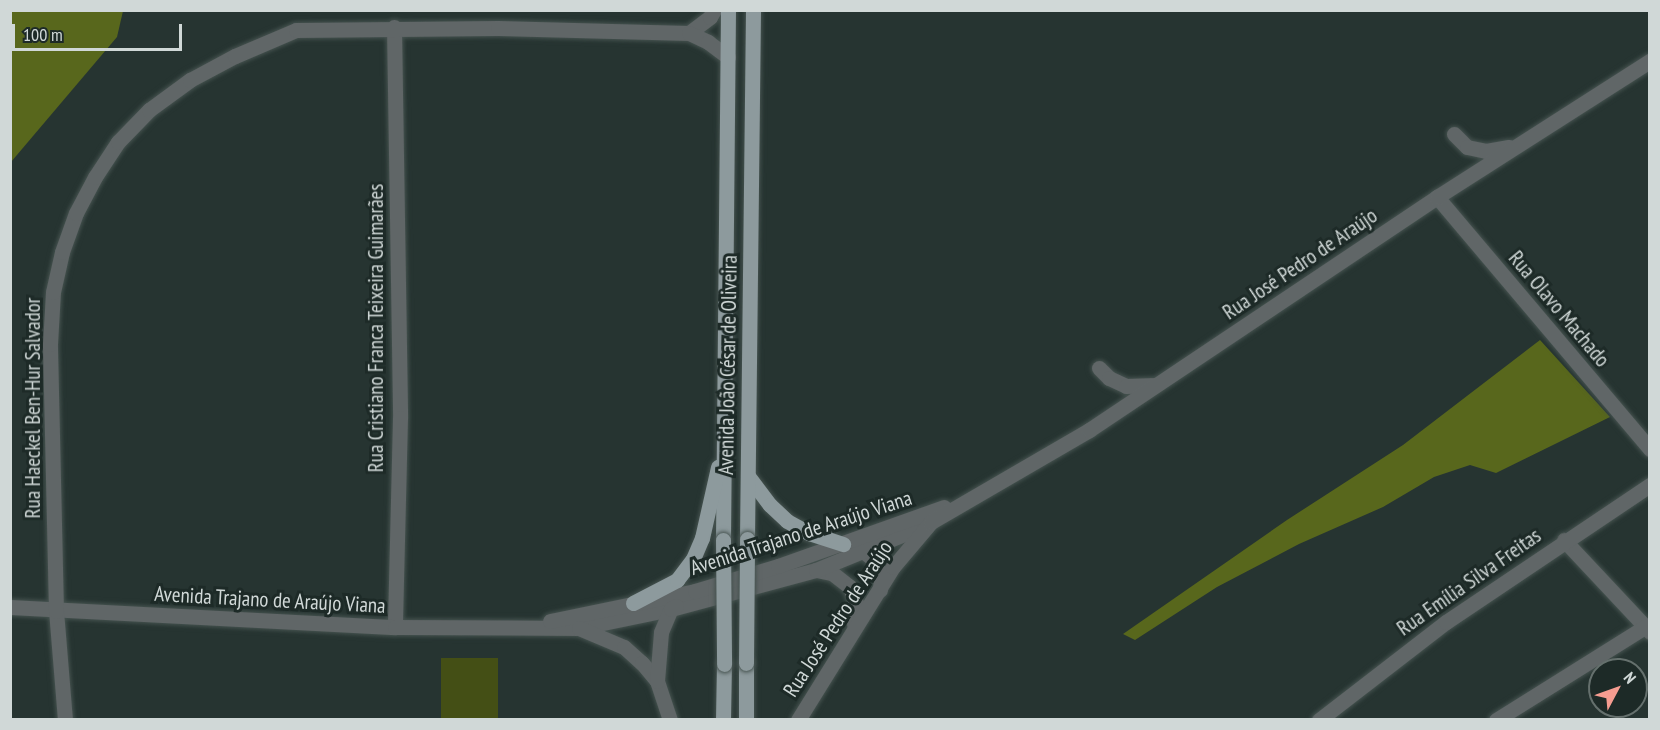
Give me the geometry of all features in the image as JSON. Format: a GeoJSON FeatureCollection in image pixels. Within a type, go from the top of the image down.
{"type":"FeatureCollection","features":[{"type":"Feature","properties":{"kind":"main road","name":"Avenida João César de Oliveira"},"geometry":{"type":"LineString","coordinates":[[723,720],[728,10]]}},
{"type":"Feature","properties":{"kind":"main road","name":"Avenida João César de Oliveira"},"geometry":{"type":"LineString","coordinates":[[746,720],[753,10]]}},
{"type":"Feature","properties":{"kind":"main road"},"geometry":{"type":"LineString","coordinates":[[633,603],[677,580],[693,559],[702,538],[725,444]]}},
{"type":"Feature","properties":{"kind":"main road"},"geometry":{"type":"LineString","coordinates":[[748,476],[770,505],[787,521],[809,533],[843,544]]}},
{"type":"Feature","properties":{"kind":"street"},"geometry":{"type":"LineString","coordinates":[[689,33],[710,17],[714,10]]}},
{"type":"Feature","properties":{"kind":"street","name":"Rua Haeckel Ben-Hur Salvador"},"geometry":{"type":"LineString","coordinates":[[56,611],[50,344],[53,292],[72,222],[95,177],[118,142],[149,110],[190,80],[235,56],[296,30],[394,27],[689,33],[708,42],[728,57]]}},
{"type":"Feature","properties":{"kind":"street","name":"Rua Cristiano Franca Teixeira Guimarães"},"geometry":{"type":"LineString","coordinates":[[394,27],[400,418],[395,627]]}},
{"type":"Feature","properties":{"kind":"street","name":"Rua José Pedro de Araújo"},"geometry":{"type":"LineString","coordinates":[[798,720],[893,567],[931,522],[1089,430],[1437,197],[1650,61]]}},
{"type":"Feature","properties":{"kind":"street"},"geometry":{"type":"LineString","coordinates":[[1454,134],[1467,147],[1486,151],[1518,146]]}},
{"type":"Feature","properties":{"kind":"street","name":"Rua Olavo Machado"},"geometry":{"type":"LineString","coordinates":[[1437,197],[1650,449]]}},
{"type":"Feature","properties":{"kind":"street"},"geometry":{"type":"LineString","coordinates":[[1099,368],[1109,378],[1126,386],[1158,384]]}},
{"type":"Feature","properties":{"kind":"street","name":"Rua Emília Silva Freitas"},"geometry":{"type":"LineString","coordinates":[[1319,720],[1446,622],[1564,540],[1650,485]]}},
{"type":"Feature","properties":{"kind":"street","name":"Rua José Pedro de Araújo"},"geometry":{"type":"LineString","coordinates":[[946,506],[972,498]]}},
{"type":"Feature","properties":{"kind":"street","name":"Avenida Trajano de Araújo Viana"},"geometry":{"type":"LineString","coordinates":[[10,607],[395,627],[527,626],[694,591],[733,580],[843,544],[946,506]]}},
{"type":"Feature","properties":{"kind":"street","name":"Avenida Trajano de Araújo Viana"},"geometry":{"type":"LineString","coordinates":[[527,626],[537,629],[579,628],[670,609],[816,570],[931,522]]}},
{"type":"Feature","properties":{"kind":"street"},"geometry":{"type":"LineString","coordinates":[[1496,720],[1647,629],[1564,540]]}},
{"type":"Feature","properties":{"kind":"street"},"geometry":{"type":"LineString","coordinates":[[843,544],[865,551],[873,559],[881,575],[880,590]]}},
{"type":"Feature","properties":{"kind":"street"},"geometry":{"type":"LineString","coordinates":[[816,570],[832,573],[850,586],[856,605],[852,632]]}},
{"type":"Feature","properties":{"kind":"street"},"geometry":{"type":"LineString","coordinates":[[657,681],[661,632],[670,609],[733,580]]}},
{"type":"Feature","properties":{"kind":"street"},"geometry":{"type":"LineString","coordinates":[[56,611],[65,720]]}},
{"type":"Feature","properties":{"kind":"street","name":"Avenida Trajano de Araújo Viana"},"geometry":{"type":"LineString","coordinates":[[579,628],[624,647],[642,663],[657,681],[670,720]]}},
{"type":"Feature","properties":{"kind":"green space"},"geometry":{"type":"Polygon","coordinates":[[[11,10],[123,11],[117,37],[11,162],[11,10]]]}},
{"type":"Feature","properties":{"kind":"green space"},"geometry":{"type":"Polygon","coordinates":[[[1540,340],[1610,417],[1496,473],[1470,465],[1434,477],[1383,507],[1299,544],[1217,587],[1135,640],[1123,634],[1287,520],[1403,445],[1540,340]]]}},
{"type":"Feature","properties":{"kind":"green space"},"geometry":{"type":"Polygon","coordinates":[[[441,658],[498,658],[498,719],[441,719],[441,658]]]}}]}
